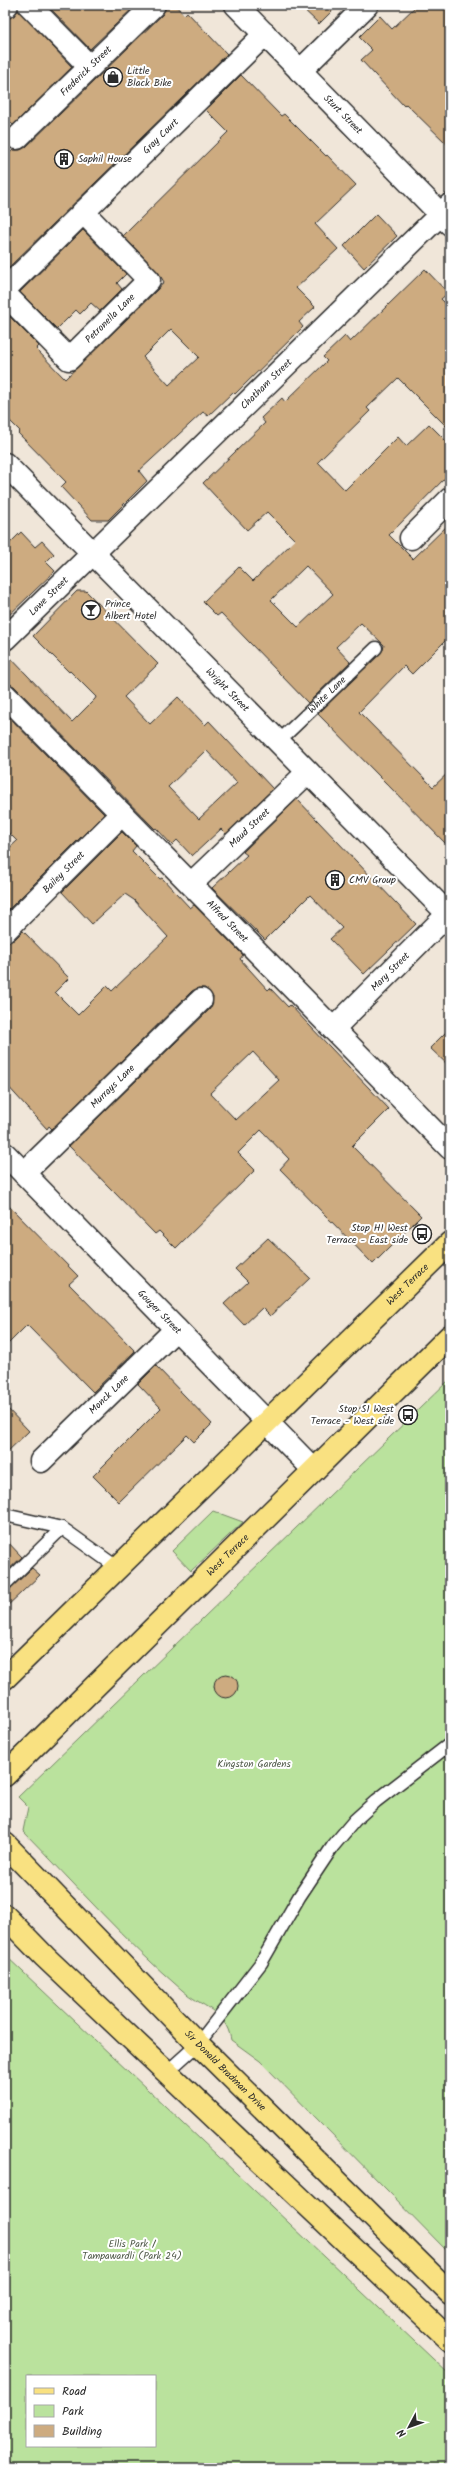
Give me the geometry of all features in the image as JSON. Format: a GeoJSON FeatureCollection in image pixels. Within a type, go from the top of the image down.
{"type":"FeatureCollection","features":[{"type":"Feature","properties":{"kind":"main road","name":"West Terrace"},"geometry":{"type":"LineString","coordinates":[[5,1678],[450,1243]]}},
{"type":"Feature","properties":{"kind":"main road","name":"West Terrace"},"geometry":{"type":"LineString","coordinates":[[5,1775],[450,1336]]}},
{"type":"Feature","properties":{"kind":"main road","name":"Sir Donald Bradman Drive"},"geometry":{"type":"LineString","coordinates":[[5,1844],[198,2044],[450,2293]]}},
{"type":"Feature","properties":{"kind":"main road"},"geometry":{"type":"LineString","coordinates":[[5,1916],[45,1957],[450,2340]]}},
{"type":"Feature","properties":{"kind":"main road"},"geometry":{"type":"LineString","coordinates":[[5,1935],[45,1957]]}},
{"type":"Feature","properties":{"kind":"street"},"geometry":{"type":"LineString","coordinates":[[30,5],[90,68]]}},
{"type":"Feature","properties":{"kind":"street","name":"Frederick Street"},"geometry":{"type":"LineString","coordinates":[[17,138],[154,5]]}},
{"type":"Feature","properties":{"kind":"street","name":"Sturt Street"},"geometry":{"type":"LineString","coordinates":[[236,5],[300,71],[447,214]]}},
{"type":"Feature","properties":{"kind":"street"},"geometry":{"type":"LineString","coordinates":[[300,71],[367,5]]}},
{"type":"Feature","properties":{"kind":"street","name":"Gray Court"},"geometry":{"type":"LineString","coordinates":[[5,289],[265,34]]}},
{"type":"Feature","properties":{"kind":"street","name":"Petronella Lane"},"geometry":{"type":"LineString","coordinates":[[5,294],[69,359],[150,280],[83,212]]}},
{"type":"Feature","properties":{"kind":"street","name":"Chatham Street"},"geometry":{"type":"LineString","coordinates":[[94,555],[447,214]]}},
{"type":"Feature","properties":{"kind":"street","name":"Wright Street"},"geometry":{"type":"LineString","coordinates":[[5,464],[449,915]]}},
{"type":"Feature","properties":{"kind":"street"},"geometry":{"type":"LineString","coordinates":[[411,538],[450,499]]}},
{"type":"Feature","properties":{"kind":"street","name":"Lowe Street"},"geometry":{"type":"LineString","coordinates":[[5,639],[94,555]]}},
{"type":"Feature","properties":{"kind":"street","name":"Alfred Street"},"geometry":{"type":"LineString","coordinates":[[5,695],[450,1148]]}},
{"type":"Feature","properties":{"kind":"street","name":"Maud Street"},"geometry":{"type":"LineString","coordinates":[[191,884],[308,772]]}},
{"type":"Feature","properties":{"kind":"street","name":"Bailey Street"},"geometry":{"type":"LineString","coordinates":[[5,931],[122,814]]}},
{"type":"Feature","properties":{"kind":"street","name":"Mary Street"},"geometry":{"type":"LineString","coordinates":[[333,1029],[449,915]]}},
{"type":"Feature","properties":{"kind":"street","name":"Murrays Lane"},"geometry":{"type":"LineString","coordinates":[[24,1173],[200,1000]]}},
{"type":"Feature","properties":{"kind":"street","name":"Gouger Street"},"geometry":{"type":"LineString","coordinates":[[5,1154],[314,1470]]}},
{"type":"Feature","properties":{"kind":"street","name":"Monck Lane"},"geometry":{"type":"LineString","coordinates":[[41,1461],[176,1329]]}},
{"type":"Feature","properties":{"kind":"lane","name":"White Lane"},"geometry":{"type":"LineString","coordinates":[[278,742],[376,648]]}},
{"type":"Feature","properties":{"kind":"lane"},"geometry":{"type":"LineString","coordinates":[[5,1515],[62,1528],[118,1568]]}},
{"type":"Feature","properties":{"kind":"lane"},"geometry":{"type":"LineString","coordinates":[[5,1584],[62,1528]]}},
{"type":"Feature","properties":{"kind":"lane"},"geometry":{"type":"LineString","coordinates":[[168,2072],[198,2044],[261,1963],[299,1897],[333,1846],[355,1820],[376,1801],[450,1744]]}},
{"type":"Feature","properties":{"kind":"green space","name":"Kingston Gardens"},"geometry":{"type":"Polygon","coordinates":[[[450,1379],[450,2254],[260,2061],[231,2040],[224,2022],[218,2015],[189,1996],[140,1952],[23,1831],[28,1807],[18,1797],[450,1379]]]}},
{"type":"Feature","properties":{"kind":"green space"},"geometry":{"type":"Polygon","coordinates":[[[213,1511],[243,1522],[191,1571],[172,1551],[213,1511]]]}},
{"type":"Feature","properties":{"kind":"green space","name":"Ellis Park / Tampawardli (Park 24)"},"geometry":{"type":"Polygon","coordinates":[[[5,1955],[450,2375],[450,2468],[5,2468],[5,1955]]]}},
{"type":"Feature","properties":{"kind":"building"},"geometry":{"type":"Polygon","coordinates":[[[47,5],[136,5],[90,49],[47,5]]]}},
{"type":"Feature","properties":{"kind":"building"},"geometry":{"type":"Polygon","coordinates":[[[166,5],[175,5],[184,15],[187,12],[227,54],[5,271],[5,157],[13,150],[20,150],[26,147],[163,14],[166,5]]]}},
{"type":"Feature","properties":{"kind":"building"},"geometry":{"type":"Polygon","coordinates":[[[299,5],[338,5],[319,24],[299,5]]]}},
{"type":"Feature","properties":{"kind":"building"},"geometry":{"type":"Polygon","coordinates":[[[417,5],[450,5],[450,147],[406,104],[404,106],[361,60],[372,50],[359,37],[380,16],[392,29],[417,5]]]}},
{"type":"Feature","properties":{"kind":"building"},"geometry":{"type":"Polygon","coordinates":[[[18,10],[72,67],[13,125],[5,117],[5,19],[14,16],[18,10]]]}},
{"type":"Feature","properties":{"kind":"building"},"geometry":{"type":"Polygon","coordinates":[[[241,75],[281,116],[284,114],[356,185],[315,224],[338,249],[296,288],[315,307],[299,322],[303,327],[235,394],[233,392],[208,416],[203,412],[139,471],[147,481],[108,520],[92,520],[61,487],[66,482],[18,433],[20,431],[5,416],[5,312],[39,346],[36,349],[65,379],[158,289],[164,282],[158,272],[123,236],[228,132],[206,110],[241,75]],[[171,329],[143,357],[169,385],[199,357],[171,329]]]}},
{"type":"Feature","properties":{"kind":"building"},"geometry":{"type":"Polygon","coordinates":[[[376,214],[397,236],[364,268],[344,246],[376,214]]]}},
{"type":"Feature","properties":{"kind":"building"},"geometry":{"type":"Polygon","coordinates":[[[83,230],[126,274],[117,283],[122,289],[100,311],[91,303],[80,314],[76,310],[57,329],[20,292],[83,230]]]}},
{"type":"Feature","properties":{"kind":"building"},"geometry":{"type":"Polygon","coordinates":[[[425,269],[448,293],[441,299],[450,308],[450,430],[398,378],[367,408],[370,411],[318,462],[345,490],[398,437],[406,446],[429,424],[450,445],[450,473],[389,535],[413,559],[450,523],[450,636],[412,674],[404,666],[359,712],[433,787],[450,771],[450,848],[318,714],[383,650],[384,645],[361,623],[336,647],[350,662],[308,703],[221,613],[217,616],[203,602],[239,567],[253,581],[295,540],[267,512],[247,530],[203,483],[265,423],[261,418],[282,398],[285,402],[327,361],[323,357],[345,336],[350,342],[425,269]],[[306,566],[271,600],[298,627],[333,594],[306,566]]]}},
{"type":"Feature","properties":{"kind":"building"},"geometry":{"type":"Polygon","coordinates":[[[21,532],[35,547],[42,541],[54,554],[46,562],[55,571],[5,619],[5,548],[21,532]]]}},
{"type":"Feature","properties":{"kind":"building"},"geometry":{"type":"Polygon","coordinates":[[[77,591],[86,591],[158,664],[124,697],[150,724],[178,697],[205,725],[209,721],[273,789],[226,834],[221,829],[192,856],[177,840],[172,845],[14,686],[5,683],[5,652],[72,722],[95,699],[96,697],[33,636],[77,591]],[[206,750],[168,787],[199,819],[237,783],[206,750]]]}},
{"type":"Feature","properties":{"kind":"building"},"geometry":{"type":"Polygon","coordinates":[[[5,713],[104,814],[5,913],[5,852],[17,841],[5,829],[5,713]]]}},
{"type":"Feature","properties":{"kind":"building","name":"CMV Group"},"geometry":{"type":"Polygon","coordinates":[[[297,799],[416,924],[364,974],[330,939],[342,928],[310,895],[265,940],[212,888],[247,855],[243,852],[297,799]]]}},
{"type":"Feature","properties":{"kind":"building"},"geometry":{"type":"Polygon","coordinates":[[[122,832],[136,846],[132,851],[160,879],[162,878],[190,908],[194,905],[243,955],[240,959],[268,990],[270,988],[288,1007],[290,1005],[389,1109],[352,1146],[421,1216],[373,1264],[280,1169],[289,1159],[261,1130],[238,1153],[255,1170],[176,1248],[159,1231],[155,1234],[69,1146],[210,1009],[213,997],[205,988],[198,988],[192,991],[52,1129],[49,1126],[47,1129],[5,1083],[5,943],[14,940],[23,931],[69,978],[55,992],[78,1015],[107,986],[112,991],[168,937],[134,900],[125,894],[92,924],[62,892],[122,832]],[[253,1052],[210,1093],[236,1120],[279,1080],[253,1052]]]}},
{"type":"Feature","properties":{"kind":"building"},"geometry":{"type":"Polygon","coordinates":[[[450,1028],[450,1067],[430,1048],[450,1028]]]}},
{"type":"Feature","properties":{"kind":"building"},"geometry":{"type":"Polygon","coordinates":[[[5,1202],[78,1276],[69,1284],[135,1351],[93,1392],[27,1325],[5,1347],[5,1202]]]}},
{"type":"Feature","properties":{"kind":"building"},"geometry":{"type":"Polygon","coordinates":[[[268,1238],[310,1278],[270,1316],[262,1308],[244,1325],[224,1304],[248,1282],[235,1269],[268,1238]]]}},
{"type":"Feature","properties":{"kind":"building"},"geometry":{"type":"Polygon","coordinates":[[[156,1366],[212,1424],[194,1442],[187,1435],[119,1502],[93,1476],[161,1408],[138,1384],[156,1366]]]}},
{"type":"Feature","properties":{"kind":"building"},"geometry":{"type":"Polygon","coordinates":[[[5,1406],[29,1431],[5,1454],[5,1406]]]}},
{"type":"Feature","properties":{"kind":"building"},"geometry":{"type":"Polygon","coordinates":[[[5,1539],[22,1557],[5,1573],[5,1539]]]}},
{"type":"Feature","properties":{"kind":"building"},"geometry":{"type":"Polygon","coordinates":[[[32,1568],[40,1575],[5,1608],[5,1591],[10,1589],[32,1568]]]}},
{"type":"Feature","properties":{"kind":"building"},"geometry":{"type":"Polygon","coordinates":[[[226,1674],[235,1677],[238,1686],[235,1695],[226,1698],[217,1695],[214,1686],[217,1677],[226,1674]]]}},
{"type":"Feature","properties":{"kind":"place","name":"Little Black Bike"},"geometry":{"type":"Point","coordinates":[113,77]}},
{"type":"Feature","properties":{"kind":"place","name":"Saphil House"},"geometry":{"type":"Point","coordinates":[64,159]}},
{"type":"Feature","properties":{"kind":"place","name":"Prince Albert Hotel"},"geometry":{"type":"Point","coordinates":[91,610]}},
{"type":"Feature","properties":{"kind":"place","name":"CMV Group"},"geometry":{"type":"Point","coordinates":[335,880]}},
{"type":"Feature","properties":{"kind":"place","name":"Stop H1 West Terrace - East side"},"geometry":{"type":"Point","coordinates":[422,1234]}},
{"type":"Feature","properties":{"kind":"place","name":"Stop S1 West Terrace - West side"},"geometry":{"type":"Point","coordinates":[408,1415]}}]}
